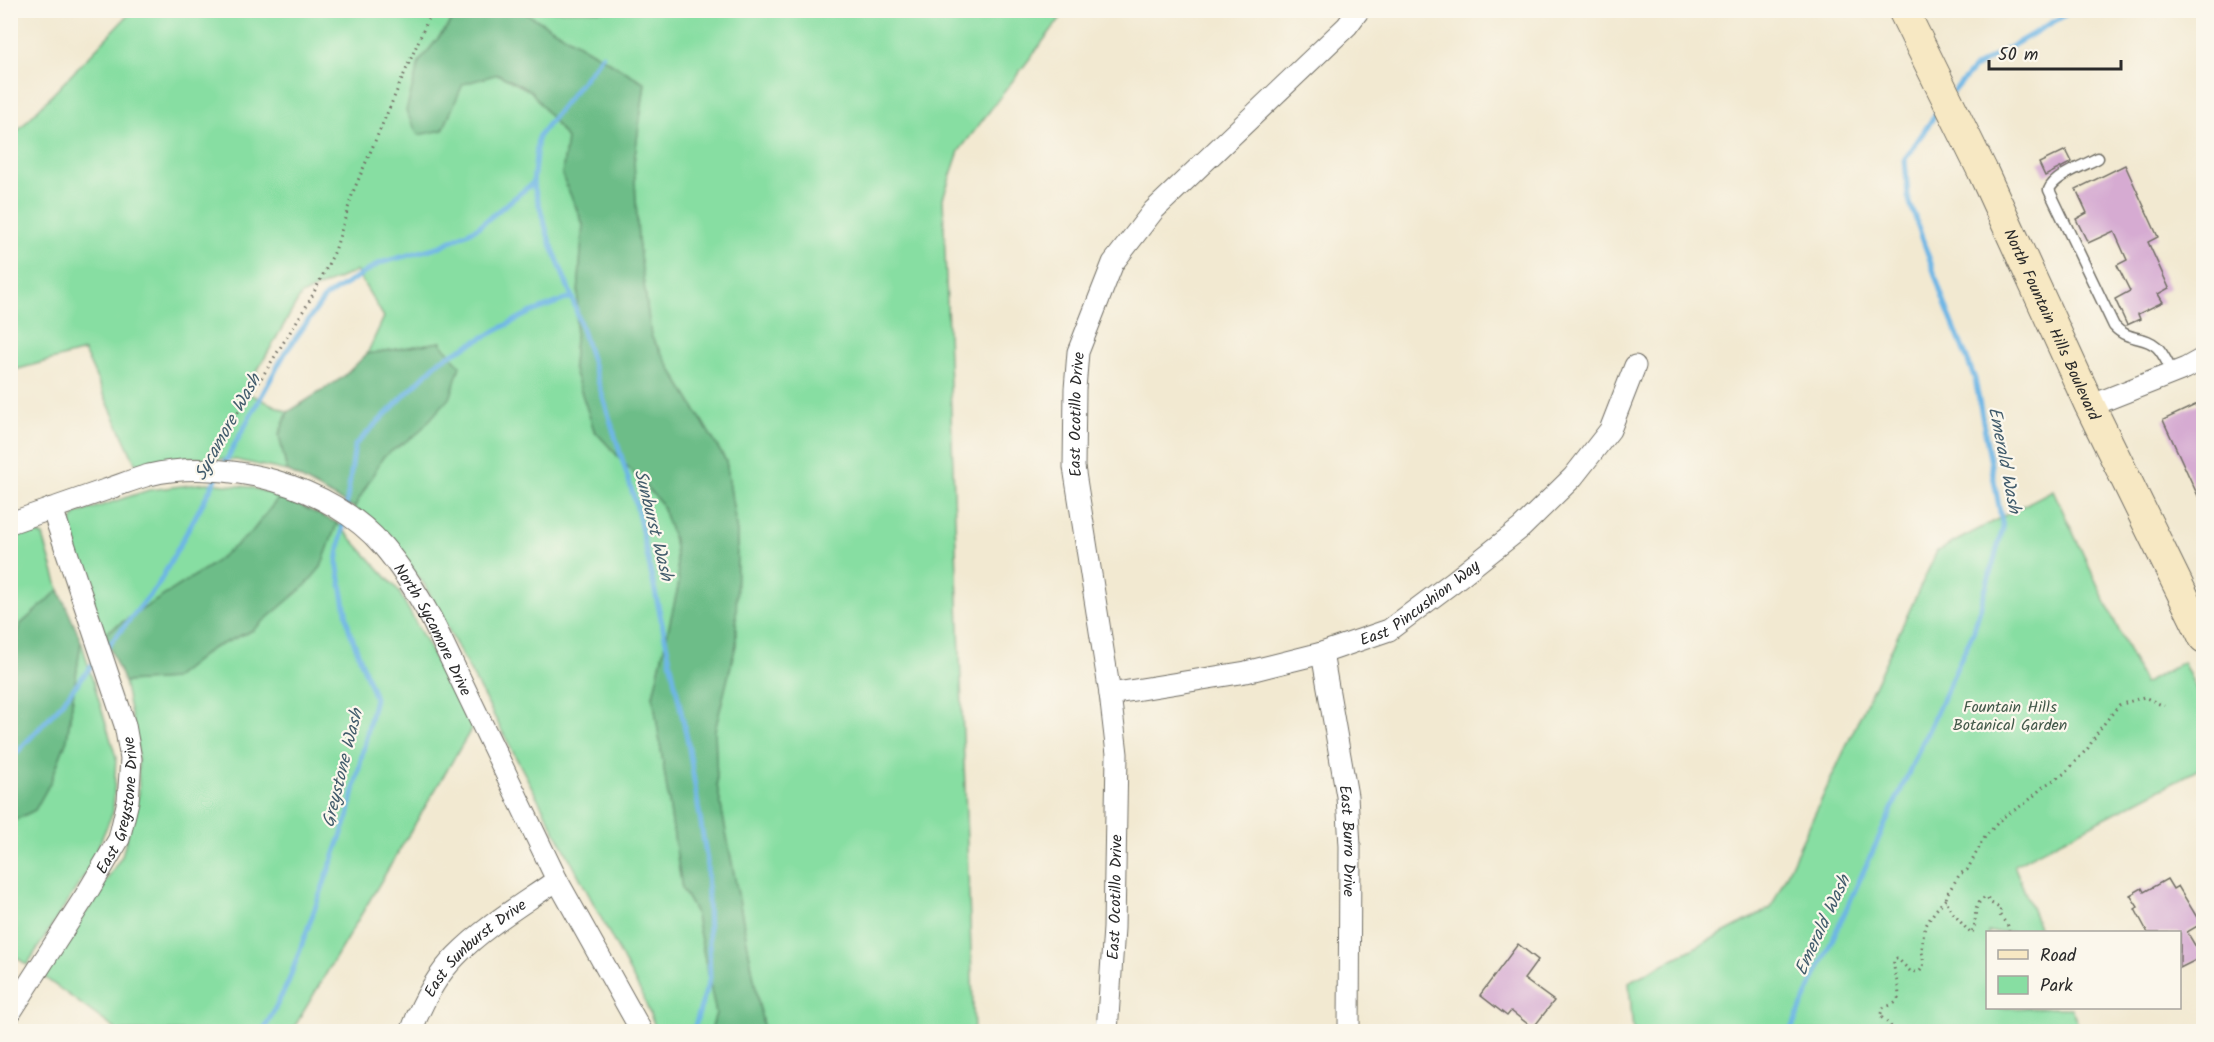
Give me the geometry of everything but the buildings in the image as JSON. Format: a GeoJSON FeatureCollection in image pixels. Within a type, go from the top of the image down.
{"type":"FeatureCollection","features":[{"type":"Feature","properties":{"kind":"main road","name":"North Fountain Hills Boulevard"},"geometry":{"type":"LineString","coordinates":[[1903,10],[1983,172],[2090,406],[2204,638]]}},
{"type":"Feature","properties":{"kind":"street","name":"East Ocotillo Drive"},"geometry":{"type":"LineString","coordinates":[[1107,1032],[1114,928],[1117,754],[1110,694],[1074,467],[1078,351],[1113,263],[1154,210],[1347,26],[1359,10]]}},
{"type":"Feature","properties":{"kind":"street"},"geometry":{"type":"LineString","coordinates":[[2090,406],[2203,361]]}},
{"type":"Feature","properties":{"kind":"street","name":"East Pincushion Way"},"geometry":{"type":"LineString","coordinates":[[1110,694],[1246,672],[1322,653],[1389,630],[1521,528],[1573,477],[1610,430],[1635,366]]}},
{"type":"Feature","properties":{"kind":"street","name":"North Sycamore Drive"},"geometry":{"type":"LineString","coordinates":[[10,522],[149,475],[197,470],[226,470],[289,485],[322,500],[355,520],[382,545],[409,579],[431,618],[557,880],[642,1032]]}},
{"type":"Feature","properties":{"kind":"street","name":"East Greystone Drive"},"geometry":{"type":"LineString","coordinates":[[10,1013],[119,839],[128,801],[131,759],[125,725],[52,508]]}},
{"type":"Feature","properties":{"kind":"street","name":"East Burro Drive"},"geometry":{"type":"LineString","coordinates":[[1322,653],[1348,806],[1350,846],[1349,1032]]}},
{"type":"Feature","properties":{"kind":"street","name":"East Sunburst Drive"},"geometry":{"type":"LineString","coordinates":[[411,1032],[430,991],[455,956],[488,929],[557,880]]}},
{"type":"Feature","properties":{"kind":"lane"},"geometry":{"type":"LineString","coordinates":[[2098,158],[2058,178],[2049,190],[2114,326],[2122,335],[2146,341],[2157,347],[2173,373]]}},
{"type":"Feature","properties":{"kind":"path"},"geometry":{"type":"LineString","coordinates":[[197,470],[257,385],[335,251],[353,192],[432,10]]}},
{"type":"Feature","properties":{"kind":"path"},"geometry":{"type":"LineString","coordinates":[[1894,1032],[1880,1016],[1883,1008],[1894,1004],[1900,994],[1895,980],[1894,960],[1897,958],[1903,962],[1910,971],[1919,972],[1923,969],[1922,947],[1926,926],[1937,908],[1946,899],[1953,883],[1960,874],[1968,870],[1985,837],[2002,818],[2065,773],[2088,748],[2119,705],[2144,697],[2164,706]]}},
{"type":"Feature","properties":{"kind":"path"},"geometry":{"type":"LineString","coordinates":[[1946,899],[1958,920],[1971,934],[1975,929],[1976,909],[1981,900],[1986,897],[2001,909],[1999,914],[2008,926],[2009,931]]}},
{"type":"Feature","properties":{"kind":"green space"},"geometry":{"type":"Polygon","coordinates":[[[132,11],[460,11],[419,62],[463,84],[497,74],[531,91],[567,139],[562,175],[583,224],[573,367],[594,430],[661,503],[674,540],[679,583],[653,696],[682,889],[695,911],[716,1013],[711,1031],[657,1031],[642,995],[424,584],[392,545],[354,508],[383,457],[418,433],[441,342],[367,354],[384,317],[356,271],[301,295],[245,392],[288,412],[279,435],[287,471],[236,460],[183,457],[136,465],[84,351],[11,371],[11,138],[132,11]]]}},
{"type":"Feature","properties":{"kind":"green space"},"geometry":{"type":"Polygon","coordinates":[[[460,11],[522,11],[645,83],[634,162],[638,240],[651,336],[726,461],[737,533],[736,645],[715,730],[717,785],[764,1031],[711,1031],[716,1013],[695,911],[682,889],[653,696],[679,583],[674,540],[661,503],[594,430],[573,367],[583,224],[562,175],[567,139],[531,91],[498,74],[463,84],[443,130],[418,135],[406,111],[419,62],[460,11]]]}},
{"type":"Feature","properties":{"kind":"green space"},"geometry":{"type":"Polygon","coordinates":[[[522,11],[1066,11],[959,151],[943,198],[974,1031],[764,1031],[717,785],[715,730],[736,645],[737,533],[726,461],[651,336],[638,240],[634,162],[645,83],[522,11]]]}},
{"type":"Feature","properties":{"kind":"green space"},"geometry":{"type":"Polygon","coordinates":[[[440,342],[460,366],[451,396],[418,433],[383,457],[354,508],[287,471],[279,435],[288,412],[342,378],[367,354],[440,342]]]}},
{"type":"Feature","properties":{"kind":"green space"},"geometry":{"type":"Polygon","coordinates":[[[206,483],[249,487],[280,496],[251,533],[210,566],[104,634],[68,529],[76,514],[149,490],[206,483]]]}},
{"type":"Feature","properties":{"kind":"green space","name":"Fountain Hills Botanical Garden"},"geometry":{"type":"Polygon","coordinates":[[[2053,490],[2144,684],[2183,662],[2203,703],[2203,767],[2014,865],[2041,931],[1986,931],[1986,1009],[2071,1009],[2081,1031],[1633,1031],[1629,982],[1771,908],[1937,551],[2053,490]]]}},
{"type":"Feature","properties":{"kind":"green space"},"geometry":{"type":"Polygon","coordinates":[[[280,496],[337,523],[321,567],[306,585],[253,630],[211,649],[173,679],[124,682],[104,634],[210,566],[251,533],[280,496]]]}},
{"type":"Feature","properties":{"kind":"green space"},"geometry":{"type":"Polygon","coordinates":[[[337,523],[398,590],[472,728],[292,1031],[118,1031],[44,977],[122,856],[139,793],[137,742],[124,682],[173,679],[211,649],[253,630],[321,567],[337,523]]]}},
{"type":"Feature","properties":{"kind":"green space"},"geometry":{"type":"Polygon","coordinates":[[[29,530],[43,536],[59,590],[21,624],[11,650],[11,536],[29,530]]]}},
{"type":"Feature","properties":{"kind":"green space"},"geometry":{"type":"Polygon","coordinates":[[[59,590],[81,641],[67,739],[51,781],[35,810],[11,822],[11,650],[21,624],[59,590]]]}},
{"type":"Feature","properties":{"kind":"green space"},"geometry":{"type":"Polygon","coordinates":[[[81,641],[116,757],[113,812],[88,870],[27,965],[11,953],[11,822],[35,810],[51,781],[67,739],[81,641]]]}},
{"type":"Feature","properties":{"kind":"waterway","name":"Emerald Wash"},"geometry":{"type":"LineString","coordinates":[[1954,91],[1974,68],[2065,15],[2069,10]]}},
{"type":"Feature","properties":{"kind":"waterway","name":"Sunburst Wash"},"geometry":{"type":"LineString","coordinates":[[603,55],[538,137],[533,183],[549,239],[572,297],[636,504],[688,743],[707,861],[710,978],[693,1032]]}},
{"type":"Feature","properties":{"kind":"waterway","name":"Emerald Wash"},"geometry":{"type":"LineString","coordinates":[[1790,1032],[1974,630],[2003,528],[1975,379],[1945,304],[1908,197],[1905,159],[1940,108]]}},
{"type":"Feature","properties":{"kind":"waterway","name":"Sycamore Wash"},"geometry":{"type":"LineString","coordinates":[[223,466],[285,353],[325,297],[380,263],[441,246],[477,228],[533,183]]}},
{"type":"Feature","properties":{"kind":"waterway","name":"Greystone Wash"},"geometry":{"type":"LineString","coordinates":[[346,507],[355,445],[439,361],[529,313],[572,297]]}},
{"type":"Feature","properties":{"kind":"waterway","name":"Sycamore Wash"},"geometry":{"type":"LineString","coordinates":[[105,650],[158,585],[217,477]]}},
{"type":"Feature","properties":{"kind":"waterway","name":"Greystone Wash"},"geometry":{"type":"LineString","coordinates":[[263,1032],[288,983],[348,817],[375,698],[349,629],[337,562],[344,519]]}},
{"type":"Feature","properties":{"kind":"waterway","name":"Sycamore Wash"},"geometry":{"type":"LineString","coordinates":[[10,760],[57,709],[97,659]]}}]}
